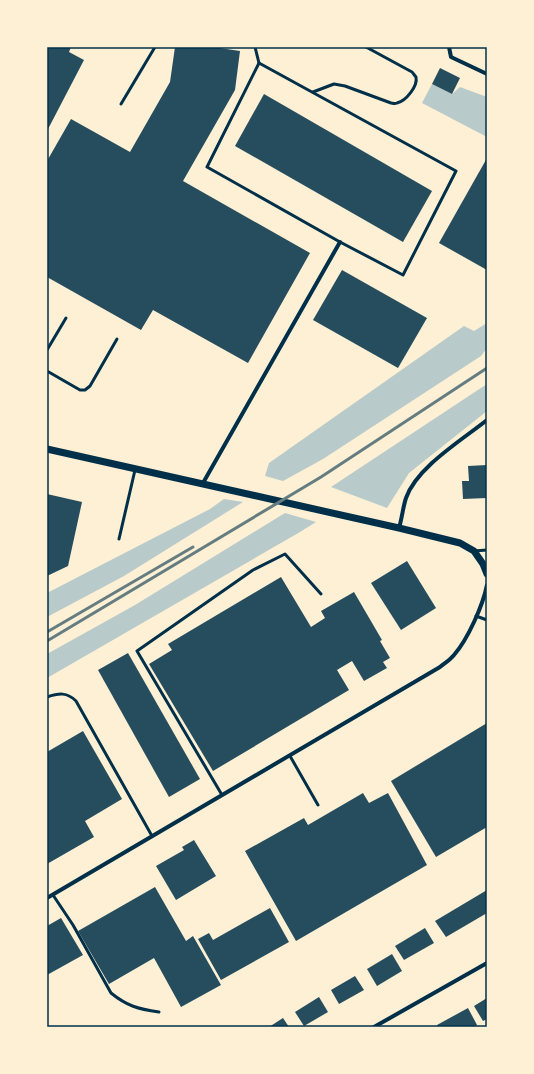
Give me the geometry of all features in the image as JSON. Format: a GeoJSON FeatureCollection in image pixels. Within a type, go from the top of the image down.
{"type":"FeatureCollection","features":[{"type":"Feature","properties":{"kind":"street"},"geometry":{"type":"LineString","coordinates":[[449,47],[451,57],[487,74]]}},
{"type":"Feature","properties":{"kind":"street"},"geometry":{"type":"LineString","coordinates":[[203,483],[340,242]]}},
{"type":"Feature","properties":{"kind":"street"},"geometry":{"type":"LineString","coordinates":[[399,528],[406,498],[415,481],[427,467],[487,420]]}},
{"type":"Feature","properties":{"kind":"street"},"geometry":{"type":"LineString","coordinates":[[47,449],[399,528],[460,544],[474,552],[485,564],[487,574]]}},
{"type":"Feature","properties":{"kind":"street"},"geometry":{"type":"LineString","coordinates":[[47,898],[440,667],[453,656],[463,642],[476,616],[487,585]]}},
{"type":"Feature","properties":{"kind":"street"},"geometry":{"type":"LineString","coordinates":[[374,1027],[487,963]]}},
{"type":"Feature","properties":{"kind":"lane"},"geometry":{"type":"LineString","coordinates":[[121,104],[155,47]]}},
{"type":"Feature","properties":{"kind":"lane"},"geometry":{"type":"LineString","coordinates":[[255,47],[259,63],[207,167],[340,242],[403,275],[456,171],[259,63]]}},
{"type":"Feature","properties":{"kind":"lane"},"geometry":{"type":"LineString","coordinates":[[313,92],[334,84],[345,86],[391,103],[397,104],[401,102],[412,90],[416,82],[416,77],[412,72],[366,47]]}},
{"type":"Feature","properties":{"kind":"lane"},"geometry":{"type":"LineString","coordinates":[[47,350],[66,318]]}},
{"type":"Feature","properties":{"kind":"lane"},"geometry":{"type":"LineString","coordinates":[[47,371],[80,390],[85,390],[90,386],[117,339]]}},
{"type":"Feature","properties":{"kind":"lane"},"geometry":{"type":"LineString","coordinates":[[119,539],[136,468]]}},
{"type":"Feature","properties":{"kind":"lane"},"geometry":{"type":"LineString","coordinates":[[474,552],[487,550]]}},
{"type":"Feature","properties":{"kind":"lane"},"geometry":{"type":"LineString","coordinates":[[222,795],[137,651],[254,570],[285,554],[321,594]]}},
{"type":"Feature","properties":{"kind":"lane"},"geometry":{"type":"LineString","coordinates":[[476,616],[487,620]]}},
{"type":"Feature","properties":{"kind":"lane"},"geometry":{"type":"LineString","coordinates":[[47,697],[64,694],[70,695],[76,701],[152,836]]}},
{"type":"Feature","properties":{"kind":"lane"},"geometry":{"type":"LineString","coordinates":[[290,756],[318,805]]}},
{"type":"Feature","properties":{"kind":"lane"},"geometry":{"type":"LineString","coordinates":[[53,895],[73,925],[101,978],[111,993],[132,1007],[159,1012]]}},
{"type":"Feature","properties":{"kind":"shaded area"},"geometry":{"type":"Polygon","coordinates":[[[432,84],[452,94],[460,87],[487,97],[487,137],[422,103],[432,84]]]}},
{"type":"Feature","properties":{"kind":"shaded area"},"geometry":{"type":"Polygon","coordinates":[[[487,323],[487,348],[481,356],[323,459],[283,481],[265,476],[269,463],[464,326],[474,331],[487,323]]]}},
{"type":"Feature","properties":{"kind":"shaded area"},"geometry":{"type":"Polygon","coordinates":[[[487,384],[487,411],[409,473],[387,508],[331,487],[487,384]]]}},
{"type":"Feature","properties":{"kind":"shaded area"},"geometry":{"type":"Polygon","coordinates":[[[224,499],[243,502],[124,576],[47,617],[47,593],[210,509],[224,499]]]}},
{"type":"Feature","properties":{"kind":"shaded area"},"geometry":{"type":"Polygon","coordinates":[[[285,513],[316,522],[47,678],[47,654],[135,605],[285,513]]]}},
{"type":"Feature","properties":{"kind":"building"},"geometry":{"type":"Polygon","coordinates":[[[47,47],[71,47],[69,52],[84,60],[47,131],[47,47]]]}},
{"type":"Feature","properties":{"kind":"building"},"geometry":{"type":"Polygon","coordinates":[[[175,47],[213,47],[240,51],[235,90],[183,181],[310,253],[248,363],[153,310],[141,330],[47,277],[47,161],[71,119],[130,152],[170,82],[175,47]]]}},
{"type":"Feature","properties":{"kind":"building"},"geometry":{"type":"Polygon","coordinates":[[[440,68],[460,78],[452,94],[432,84],[440,68]]]}},
{"type":"Feature","properties":{"kind":"building"},"geometry":{"type":"Polygon","coordinates":[[[264,94],[432,191],[403,242],[235,146],[264,94]]]}},
{"type":"Feature","properties":{"kind":"building"},"geometry":{"type":"Polygon","coordinates":[[[487,158],[487,270],[439,243],[487,158]]]}},
{"type":"Feature","properties":{"kind":"building"},"geometry":{"type":"Polygon","coordinates":[[[342,270],[427,318],[398,368],[313,320],[342,270]]]}},
{"type":"Feature","properties":{"kind":"building"},"geometry":{"type":"Polygon","coordinates":[[[487,465],[487,498],[463,499],[462,481],[469,481],[468,466],[487,465]]]}},
{"type":"Feature","properties":{"kind":"building"},"geometry":{"type":"Polygon","coordinates":[[[47,494],[82,502],[68,566],[47,576],[47,494]]]}},
{"type":"Feature","properties":{"kind":"building"},"geometry":{"type":"Polygon","coordinates":[[[407,561],[436,608],[401,630],[371,583],[407,561]]]}},
{"type":"Feature","properties":{"kind":"building"},"geometry":{"type":"Polygon","coordinates":[[[281,577],[311,627],[325,618],[321,611],[354,592],[382,640],[380,641],[390,658],[383,662],[387,668],[364,681],[352,661],[337,670],[349,690],[213,771],[149,664],[172,650],[168,644],[281,577]]]}},
{"type":"Feature","properties":{"kind":"building"},"geometry":{"type":"Polygon","coordinates":[[[128,653],[200,779],[169,797],[98,670],[128,653]]]}},
{"type":"Feature","properties":{"kind":"building"},"geometry":{"type":"Polygon","coordinates":[[[487,723],[487,827],[436,857],[391,781],[487,723]]]}},
{"type":"Feature","properties":{"kind":"building"},"geometry":{"type":"Polygon","coordinates":[[[83,731],[122,799],[85,821],[94,837],[47,864],[47,752],[83,731]]]}},
{"type":"Feature","properties":{"kind":"building"},"geometry":{"type":"Polygon","coordinates":[[[363,793],[369,803],[388,793],[427,865],[296,941],[245,851],[304,818],[308,825],[363,793]]]}},
{"type":"Feature","properties":{"kind":"building"},"geometry":{"type":"Polygon","coordinates":[[[194,840],[216,876],[176,900],[156,866],[184,850],[182,847],[194,840]]]}},
{"type":"Feature","properties":{"kind":"building"},"geometry":{"type":"Polygon","coordinates":[[[155,887],[186,941],[193,936],[221,985],[181,1007],[154,958],[109,984],[78,931],[155,887]]]}},
{"type":"Feature","properties":{"kind":"building"},"geometry":{"type":"Polygon","coordinates":[[[487,890],[487,913],[446,937],[435,921],[487,890]]]}},
{"type":"Feature","properties":{"kind":"building"},"geometry":{"type":"Polygon","coordinates":[[[270,908],[289,942],[221,980],[198,939],[209,933],[213,940],[270,908]]]}},
{"type":"Feature","properties":{"kind":"building"},"geometry":{"type":"Polygon","coordinates":[[[61,918],[83,955],[47,975],[47,926],[61,918]]]}},
{"type":"Feature","properties":{"kind":"building"},"geometry":{"type":"Polygon","coordinates":[[[425,928],[434,943],[404,960],[395,946],[425,928]]]}},
{"type":"Feature","properties":{"kind":"building"},"geometry":{"type":"Polygon","coordinates":[[[392,954],[402,971],[377,986],[367,969],[392,954]]]}},
{"type":"Feature","properties":{"kind":"building"},"geometry":{"type":"Polygon","coordinates":[[[355,976],[364,990],[339,1004],[331,990],[355,976]]]}},
{"type":"Feature","properties":{"kind":"building"},"geometry":{"type":"Polygon","coordinates":[[[319,997],[328,1012],[304,1026],[295,1012],[319,997]]]}},
{"type":"Feature","properties":{"kind":"building"},"geometry":{"type":"Polygon","coordinates":[[[487,998],[487,1019],[483,1021],[474,1006],[487,998]]]}},
{"type":"Feature","properties":{"kind":"building"},"geometry":{"type":"Polygon","coordinates":[[[468,1008],[477,1025],[474,1027],[438,1027],[437,1025],[468,1008]]]}},
{"type":"Feature","properties":{"kind":"building"},"geometry":{"type":"Polygon","coordinates":[[[283,1018],[289,1027],[269,1027],[283,1018]]]}},
{"type":"Feature","properties":{"kind":"railway"},"geometry":{"type":"LineString","coordinates":[[47,641],[321,477],[487,368]]}},
{"type":"Feature","properties":{"kind":"railway"},"geometry":{"type":"LineString","coordinates":[[47,632],[193,547]]}}]}
